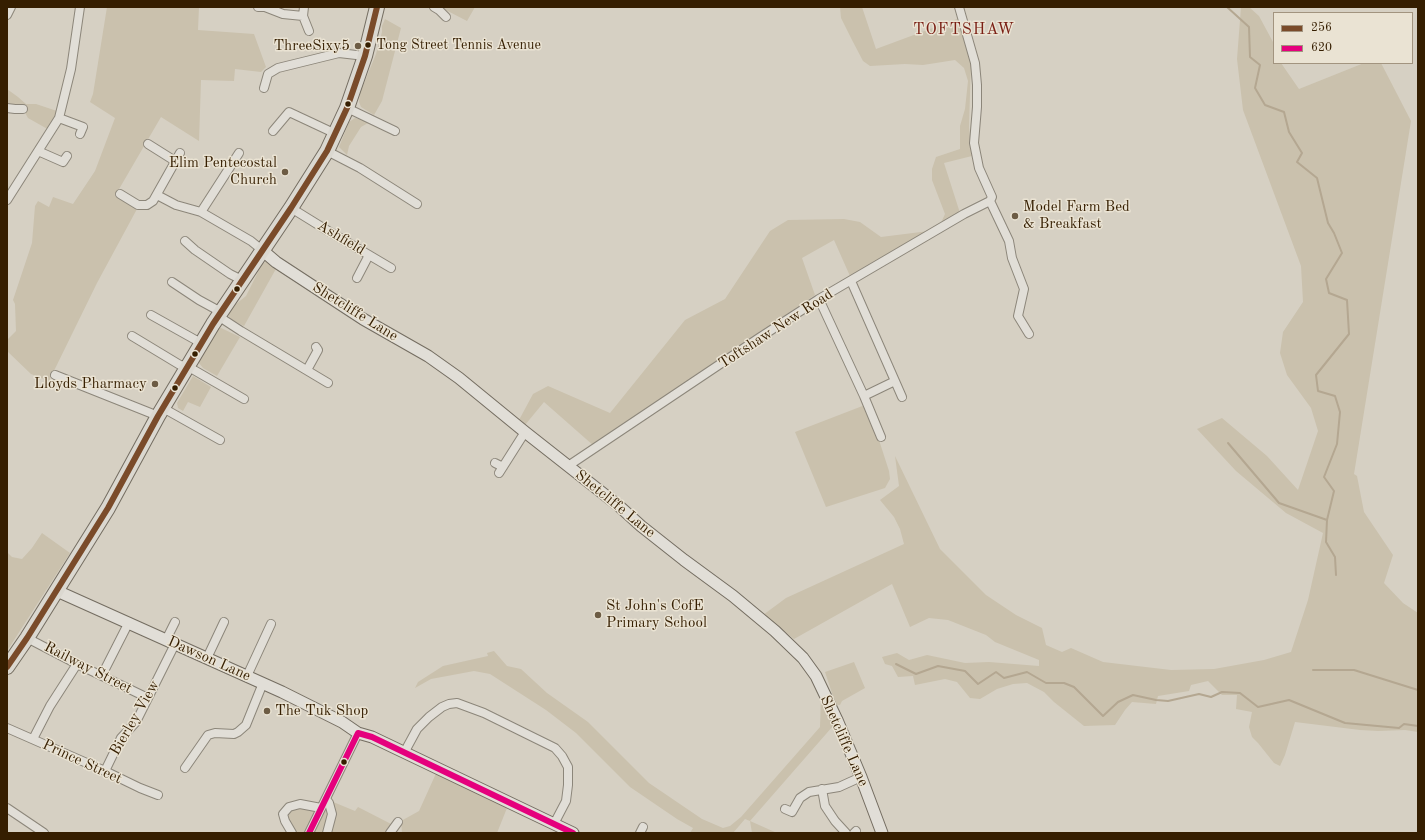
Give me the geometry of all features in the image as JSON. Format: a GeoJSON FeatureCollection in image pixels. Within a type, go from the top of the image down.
{"type":"FeatureCollection","features":[{"type":"Feature","properties":{"kind":"highway"},"geometry":{"type":"LineString","coordinates":[[7,667],[57,591],[108,508],[201,343],[291,208],[336,134],[347,108],[365,56],[377,7]]}},
{"type":"Feature","properties":{"kind":"street"},"geometry":{"type":"LineString","coordinates":[[7,15],[11,7]]}},
{"type":"Feature","properties":{"kind":"street"},"geometry":{"type":"LineString","coordinates":[[7,200],[59,118],[71,69],[80,7]]}},
{"type":"Feature","properties":{"kind":"street"},"geometry":{"type":"LineString","coordinates":[[258,7],[265,7],[283,14],[304,11],[309,31]]}},
{"type":"Feature","properties":{"kind":"street"},"geometry":{"type":"LineString","coordinates":[[434,7],[440,10],[446,17]]}},
{"type":"Feature","properties":{"kind":"street"},"geometry":{"type":"LineString","coordinates":[[959,7],[975,63],[977,92],[974,143],[979,168],[992,196],[990,201],[1009,241],[1012,258],[1024,288],[1018,316],[1029,334]]}},
{"type":"Feature","properties":{"kind":"street"},"geometry":{"type":"LineString","coordinates":[[264,88],[268,74],[278,68],[339,53],[365,56]]}},
{"type":"Feature","properties":{"kind":"street"},"geometry":{"type":"LineString","coordinates":[[7,108],[23,109]]}},
{"type":"Feature","properties":{"kind":"street"},"geometry":{"type":"LineString","coordinates":[[347,108],[394,131]]}},
{"type":"Feature","properties":{"kind":"street"},"geometry":{"type":"LineString","coordinates":[[274,131],[290,112],[336,134]]}},
{"type":"Feature","properties":{"kind":"street"},"geometry":{"type":"LineString","coordinates":[[59,118],[83,127],[80,134]]}},
{"type":"Feature","properties":{"kind":"street"},"geometry":{"type":"LineString","coordinates":[[148,144],[175,161]]}},
{"type":"Feature","properties":{"kind":"street"},"geometry":{"type":"LineString","coordinates":[[327,150],[360,168],[417,204]]}},
{"type":"Feature","properties":{"kind":"street"},"geometry":{"type":"LineString","coordinates":[[38,151],[63,162],[67,156]]}},
{"type":"Feature","properties":{"kind":"street"},"geometry":{"type":"LineString","coordinates":[[120,194],[138,205],[147,205],[153,201],[180,153]]}},
{"type":"Feature","properties":{"kind":"street"},"geometry":{"type":"LineString","coordinates":[[202,212],[239,153]]}},
{"type":"Feature","properties":{"kind":"street"},"geometry":{"type":"LineString","coordinates":[[157,195],[176,205],[202,212],[251,241],[262,250]]}},
{"type":"Feature","properties":{"kind":"street","name":"Toftshaw New Road"},"geometry":{"type":"LineString","coordinates":[[568,466],[819,299],[964,214],[990,201]]}},
{"type":"Feature","properties":{"kind":"street","name":"Ashfield"},"geometry":{"type":"LineString","coordinates":[[291,208],[391,268]]}},
{"type":"Feature","properties":{"kind":"street"},"geometry":{"type":"LineString","coordinates":[[185,241],[195,250],[230,274],[242,280]]}},
{"type":"Feature","properties":{"kind":"street","name":"Shetcliffe Lane"},"geometry":{"type":"LineString","coordinates":[[262,250],[276,262],[362,319],[428,356],[473,389],[684,560],[733,596],[775,631],[803,658],[816,676],[838,720],[882,833]]}},
{"type":"Feature","properties":{"kind":"street"},"geometry":{"type":"LineString","coordinates":[[357,278],[369,255]]}},
{"type":"Feature","properties":{"kind":"street"},"geometry":{"type":"LineString","coordinates":[[172,282],[220,314],[241,331],[328,383]]}},
{"type":"Feature","properties":{"kind":"street"},"geometry":{"type":"LineString","coordinates":[[850,282],[902,397]]}},
{"type":"Feature","properties":{"kind":"street"},"geometry":{"type":"LineString","coordinates":[[819,299],[864,396],[881,437]]}},
{"type":"Feature","properties":{"kind":"street"},"geometry":{"type":"LineString","coordinates":[[151,315],[201,343]]}},
{"type":"Feature","properties":{"kind":"street"},"geometry":{"type":"LineString","coordinates":[[132,336],[180,366],[187,366],[244,399]]}},
{"type":"Feature","properties":{"kind":"street"},"geometry":{"type":"LineString","coordinates":[[306,370],[318,350],[316,347]]}},
{"type":"Feature","properties":{"kind":"street"},"geometry":{"type":"LineString","coordinates":[[55,375],[161,412],[220,440]]}},
{"type":"Feature","properties":{"kind":"street"},"geometry":{"type":"LineString","coordinates":[[864,396],[895,381]]}},
{"type":"Feature","properties":{"kind":"street"},"geometry":{"type":"LineString","coordinates":[[499,468],[525,432]]}},
{"type":"Feature","properties":{"kind":"street","name":"Dawson Lane"},"geometry":{"type":"LineString","coordinates":[[57,591],[263,683],[342,722],[358,733],[372,737],[573,833]]}},
{"type":"Feature","properties":{"kind":"street"},"geometry":{"type":"LineString","coordinates":[[102,675],[129,622]]}},
{"type":"Feature","properties":{"kind":"street","name":"Bierley View"},"geometry":{"type":"LineString","coordinates":[[105,771],[121,738],[136,722],[148,698],[171,642],[175,622]]}},
{"type":"Feature","properties":{"kind":"street"},"geometry":{"type":"LineString","coordinates":[[207,658],[224,622]]}},
{"type":"Feature","properties":{"kind":"street"},"geometry":{"type":"LineString","coordinates":[[247,676],[271,624]]}},
{"type":"Feature","properties":{"kind":"street","name":"Railway Street"},"geometry":{"type":"LineString","coordinates":[[27,638],[148,698]]}},
{"type":"Feature","properties":{"kind":"street"},"geometry":{"type":"LineString","coordinates":[[33,739],[50,706],[77,664]]}},
{"type":"Feature","properties":{"kind":"street"},"geometry":{"type":"LineString","coordinates":[[185,768],[208,735],[215,733],[234,734],[246,726],[263,683]]}},
{"type":"Feature","properties":{"kind":"street"},"geometry":{"type":"LineString","coordinates":[[404,753],[417,729],[442,707],[457,703],[484,713],[555,748],[562,756],[568,767],[568,785],[566,801],[554,824]]}},
{"type":"Feature","properties":{"kind":"street","name":"Prince Street"},"geometry":{"type":"LineString","coordinates":[[7,728],[158,795]]}},
{"type":"Feature","properties":{"kind":"street"},"geometry":{"type":"LineString","coordinates":[[309,833],[358,733]]}},
{"type":"Feature","properties":{"kind":"street"},"geometry":{"type":"LineString","coordinates":[[784,809],[792,812],[800,798],[808,792],[838,787],[861,777]]}},
{"type":"Feature","properties":{"kind":"street"},"geometry":{"type":"LineString","coordinates":[[822,789],[825,806],[835,821],[846,833]]}},
{"type":"Feature","properties":{"kind":"street"},"geometry":{"type":"LineString","coordinates":[[326,799],[332,814],[327,833]]}},
{"type":"Feature","properties":{"kind":"street"},"geometry":{"type":"LineString","coordinates":[[292,833],[283,814],[289,807],[300,804],[321,808]]}},
{"type":"Feature","properties":{"kind":"street"},"geometry":{"type":"LineString","coordinates":[[7,808],[44,833]]}},
{"type":"Feature","properties":{"kind":"street"},"geometry":{"type":"LineString","coordinates":[[390,833],[398,822]]}},
{"type":"Feature","properties":{"kind":"shaded area"},"geometry":{"type":"Polygon","coordinates":[[[107,7],[199,7],[198,30],[254,34],[266,67],[261,72],[235,69],[234,81],[201,80],[199,141],[161,117],[115,196],[137,209],[97,283],[49,381],[31,374],[7,351],[7,340],[16,331],[15,304],[13,300],[32,243],[35,206],[38,201],[49,207],[53,197],[73,204],[95,171],[115,118],[90,102],[93,94],[107,7]]]}},
{"type":"Feature","properties":{"kind":"shaded area"},"geometry":{"type":"Polygon","coordinates":[[[440,7],[475,7],[467,21],[440,7]]]}},
{"type":"Feature","properties":{"kind":"shaded area"},"geometry":{"type":"Polygon","coordinates":[[[840,7],[862,7],[876,49],[957,19],[971,62],[969,127],[972,156],[944,163],[960,213],[940,225],[945,214],[932,180],[932,169],[936,157],[960,149],[960,126],[965,109],[968,81],[964,68],[955,60],[923,65],[905,64],[870,66],[863,61],[852,40],[841,18],[840,7]]]}},
{"type":"Feature","properties":{"kind":"shaded area"},"geometry":{"type":"Polygon","coordinates":[[[1241,7],[1249,7],[1259,16],[1273,42],[1273,64],[1282,64],[1299,89],[1362,64],[1382,64],[1411,121],[1354,474],[1357,476],[1364,512],[1393,555],[1384,583],[1403,603],[1418,613],[1418,732],[1405,730],[1360,730],[1295,722],[1280,766],[1274,763],[1252,737],[1249,727],[1252,712],[1236,709],[1237,695],[1222,695],[1208,681],[1191,685],[1189,691],[1158,696],[1156,704],[1132,702],[1115,725],[1084,726],[1044,692],[1027,683],[1013,684],[997,689],[980,699],[970,698],[957,682],[945,679],[915,685],[913,676],[898,677],[892,666],[885,664],[882,657],[897,653],[909,660],[927,655],[965,663],[989,662],[1039,666],[1039,660],[995,642],[986,635],[948,620],[929,618],[910,627],[892,584],[794,639],[763,615],[786,598],[904,544],[900,529],[894,517],[880,500],[899,486],[895,456],[940,549],[986,595],[1016,615],[1042,628],[1046,645],[1062,652],[1071,648],[1103,662],[1171,670],[1214,669],[1264,660],[1291,652],[1308,600],[1323,533],[1286,513],[1236,471],[1197,429],[1222,418],[1267,456],[1298,490],[1318,431],[1311,408],[1287,375],[1280,353],[1283,332],[1303,302],[1301,266],[1243,110],[1237,59],[1241,7]]]}},
{"type":"Feature","properties":{"kind":"shaded area"},"geometry":{"type":"Polygon","coordinates":[[[385,19],[401,28],[382,101],[374,115],[361,107],[359,102],[360,93],[376,54],[385,19]]]}},
{"type":"Feature","properties":{"kind":"shaded area"},"geometry":{"type":"Polygon","coordinates":[[[7,89],[26,104],[36,104],[60,112],[51,131],[28,118],[23,109],[7,108],[7,89]]]}},
{"type":"Feature","properties":{"kind":"shaded area"},"geometry":{"type":"Polygon","coordinates":[[[355,118],[370,122],[361,127],[349,146],[347,155],[339,147],[349,122],[355,118]]]}},
{"type":"Feature","properties":{"kind":"shaded area"},"geometry":{"type":"Polygon","coordinates":[[[844,219],[860,222],[881,237],[929,231],[850,276],[834,240],[802,258],[815,295],[594,446],[544,402],[525,425],[519,420],[533,394],[548,386],[610,413],[685,320],[725,299],[770,231],[788,220],[844,219]]]}},
{"type":"Feature","properties":{"kind":"shaded area"},"geometry":{"type":"Polygon","coordinates":[[[267,261],[277,267],[244,326],[230,319],[228,314],[236,304],[246,296],[262,264],[267,261]]]}},
{"type":"Feature","properties":{"kind":"shaded area"},"geometry":{"type":"Polygon","coordinates":[[[219,327],[240,337],[217,376],[203,368],[199,361],[219,327]]]}},
{"type":"Feature","properties":{"kind":"shaded area"},"geometry":{"type":"Polygon","coordinates":[[[193,376],[211,387],[200,407],[188,402],[183,411],[178,408],[177,403],[193,376]]]}},
{"type":"Feature","properties":{"kind":"shaded area"},"geometry":{"type":"Polygon","coordinates":[[[865,405],[879,440],[889,471],[890,479],[885,488],[826,507],[795,432],[865,405]]]}},
{"type":"Feature","properties":{"kind":"shaded area"},"geometry":{"type":"Polygon","coordinates":[[[42,533],[70,553],[7,651],[7,552],[12,557],[22,559],[32,548],[42,533]]]}},
{"type":"Feature","properties":{"kind":"shaded area"},"geometry":{"type":"Polygon","coordinates":[[[494,651],[507,666],[521,669],[547,693],[588,722],[649,783],[702,819],[723,828],[730,826],[741,817],[820,727],[821,696],[833,726],[750,821],[745,819],[733,833],[690,833],[693,828],[630,787],[576,733],[546,710],[490,674],[474,671],[431,679],[415,688],[418,682],[443,666],[488,656],[487,653],[494,651]]]}},
{"type":"Feature","properties":{"kind":"shaded area"},"geometry":{"type":"Polygon","coordinates":[[[854,662],[865,688],[842,701],[840,705],[836,705],[825,672],[854,662]]]}},
{"type":"Feature","properties":{"kind":"shaded area"},"geometry":{"type":"Polygon","coordinates":[[[438,769],[509,803],[497,833],[402,833],[401,821],[419,811],[438,769]]]}},
{"type":"Feature","properties":{"kind":"shaded area"},"geometry":{"type":"Polygon","coordinates":[[[326,799],[355,811],[358,807],[395,826],[390,833],[292,833],[285,821],[289,807],[321,808],[326,799]]]}},
{"type":"Feature","properties":{"kind":"shaded area"},"geometry":{"type":"Polygon","coordinates":[[[750,821],[777,833],[752,833],[750,821]]]}},
{"type":"Feature","properties":{"kind":"waterway"},"geometry":{"type":"LineString","coordinates":[[1227,7],[1249,27],[1250,57],[1260,65],[1255,88],[1265,105],[1284,112],[1289,132],[1302,153],[1297,162],[1317,178],[1328,223],[1334,233],[1342,253],[1326,279],[1329,293],[1347,300],[1349,334],[1316,375],[1318,391],[1335,396],[1340,412],[1337,444],[1324,477],[1334,491],[1327,520],[1326,542],[1335,557],[1336,575]]}},
{"type":"Feature","properties":{"kind":"waterway"},"geometry":{"type":"LineString","coordinates":[[1228,443],[1279,503],[1327,520]]}},
{"type":"Feature","properties":{"kind":"waterway"},"geometry":{"type":"LineString","coordinates":[[896,664],[916,674],[938,666],[965,671],[978,684],[996,672],[1004,678],[1027,672],[1046,683],[1064,683],[1074,687],[1103,716],[1118,702],[1133,695],[1168,701],[1199,694],[1211,697],[1222,692],[1240,693],[1258,707],[1289,700],[1345,723],[1399,728],[1404,724],[1418,726]]}},
{"type":"Feature","properties":{"kind":"waterway"},"geometry":{"type":"LineString","coordinates":[[1313,670],[1354,670],[1418,690]]}},
{"type":"Feature","properties":{"kind":"transit line","name":"256"},"geometry":{"type":"LineString","coordinates":[[7,667],[27,638],[108,508],[158,416],[213,324],[291,208],[327,151],[347,108],[365,56],[377,7]]}},
{"type":"Feature","properties":{"kind":"transit line","name":"620"},"geometry":{"type":"LineString","coordinates":[[309,833],[358,733],[372,737],[573,833]]}},
{"type":"Feature","properties":{"kind":"place","name":"Tong Street Tennis Avenue"},"geometry":{"type":"Point","coordinates":[368,45]}},
{"type":"Feature","properties":{"kind":"place","name":"ThreeSixy5"},"geometry":{"type":"Point","coordinates":[358,46]}},
{"type":"Feature","properties":{"kind":"place","name":"Elim Pentecostal Church"},"geometry":{"type":"Point","coordinates":[285,172]}},
{"type":"Feature","properties":{"kind":"place","name":"Model Farm Bed & Breakfast"},"geometry":{"type":"Point","coordinates":[1015,216]}},
{"type":"Feature","properties":{"kind":"place","name":"Lloyds Pharmacy"},"geometry":{"type":"Point","coordinates":[155,384]}},
{"type":"Feature","properties":{"kind":"place","name":"St John's CofE Primary School"},"geometry":{"type":"Point","coordinates":[598,615]}},
{"type":"Feature","properties":{"kind":"place","name":"The Tuk Shop"},"geometry":{"type":"Point","coordinates":[267,711]}},
{"type":"Feature","properties":{"kind":"district","name":"TOFTSHAW"},"geometry":{"type":"Point","coordinates":[964,30]}}]}
